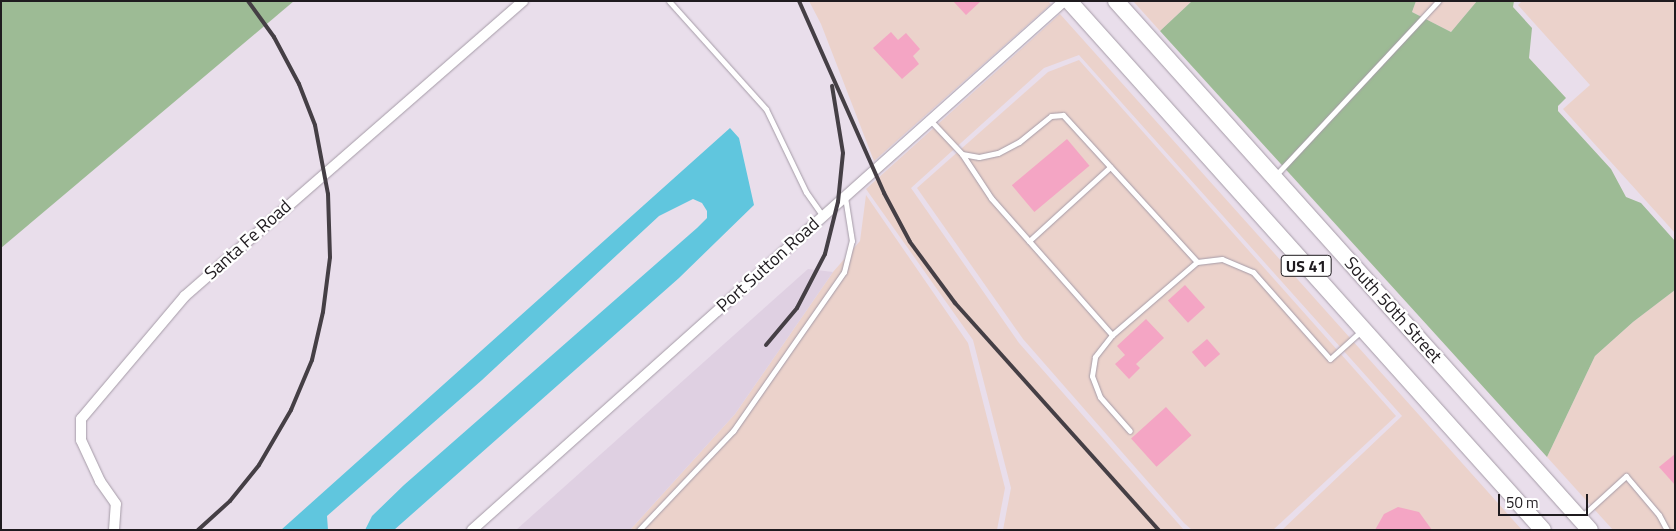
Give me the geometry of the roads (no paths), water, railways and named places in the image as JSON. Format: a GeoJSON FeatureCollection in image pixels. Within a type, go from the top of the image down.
{"type":"FeatureCollection","features":[{"type":"Feature","properties":{"kind":"main road","name":"South 50th Street"},"geometry":{"type":"LineString","coordinates":[[1069,1],[1543,530]]}},
{"type":"Feature","properties":{"kind":"main road","name":"South 50th Street"},"geometry":{"type":"LineString","coordinates":[[1121,3],[1584,524]]}},
{"type":"Feature","properties":{"kind":"street","name":"Santa Fe Road"},"geometry":{"type":"LineString","coordinates":[[114,530],[116,504],[100,481],[81,440],[81,419],[185,296],[523,1]]}},
{"type":"Feature","properties":{"kind":"street","name":"Port Sutton Road"},"geometry":{"type":"LineString","coordinates":[[472,530],[1064,1]]}},
{"type":"Feature","properties":{"kind":"lane"},"geometry":{"type":"LineString","coordinates":[[669,1],[766,109],[806,192],[823,216]]}},
{"type":"Feature","properties":{"kind":"lane"},"geometry":{"type":"LineString","coordinates":[[1274,177],[1438,1]]}},
{"type":"Feature","properties":{"kind":"lane"},"geometry":{"type":"LineString","coordinates":[[962,154],[979,157],[998,153],[1019,142],[1051,116],[1059,114],[1066,117],[1197,262]]}},
{"type":"Feature","properties":{"kind":"lane"},"geometry":{"type":"LineString","coordinates":[[930,121],[962,154],[991,198],[1112,335]]}},
{"type":"Feature","properties":{"kind":"lane"},"geometry":{"type":"LineString","coordinates":[[1029,241],[1110,167]]}},
{"type":"Feature","properties":{"kind":"lane"},"geometry":{"type":"LineString","coordinates":[[639,530],[734,431],[844,272],[852,241],[845,196]]}},
{"type":"Feature","properties":{"kind":"lane"},"geometry":{"type":"LineString","coordinates":[[1130,431],[1100,397],[1092,376],[1094,356],[1112,335],[1197,262],[1222,259],[1253,272],[1330,359],[1363,329]]}},
{"type":"Feature","properties":{"kind":"lane"},"geometry":{"type":"LineString","coordinates":[[1584,524],[1626,476],[1659,515],[1667,530]]}},
{"type":"Feature","properties":{"kind":"water"},"geometry":{"type":"Polygon","coordinates":[[[730,128],[739,138],[754,205],[679,278],[394,530],[365,530],[372,516],[404,485],[707,218],[707,211],[702,203],[693,199],[659,216],[482,380],[327,516],[328,530],[281,530],[730,128]]]}},
{"type":"Feature","properties":{"kind":"railway"},"geometry":{"type":"LineString","coordinates":[[198,530],[230,501],[259,465],[291,410],[312,360],[323,312],[330,257],[328,194],[315,125],[299,84],[274,37],[248,1]]}},
{"type":"Feature","properties":{"kind":"railway"},"geometry":{"type":"LineString","coordinates":[[799,1],[884,193],[910,242],[955,303],[1159,530]]}},
{"type":"Feature","properties":{"kind":"railway"},"geometry":{"type":"LineString","coordinates":[[766,345],[797,308],[825,254],[838,202],[843,153],[832,86]]}}]}
